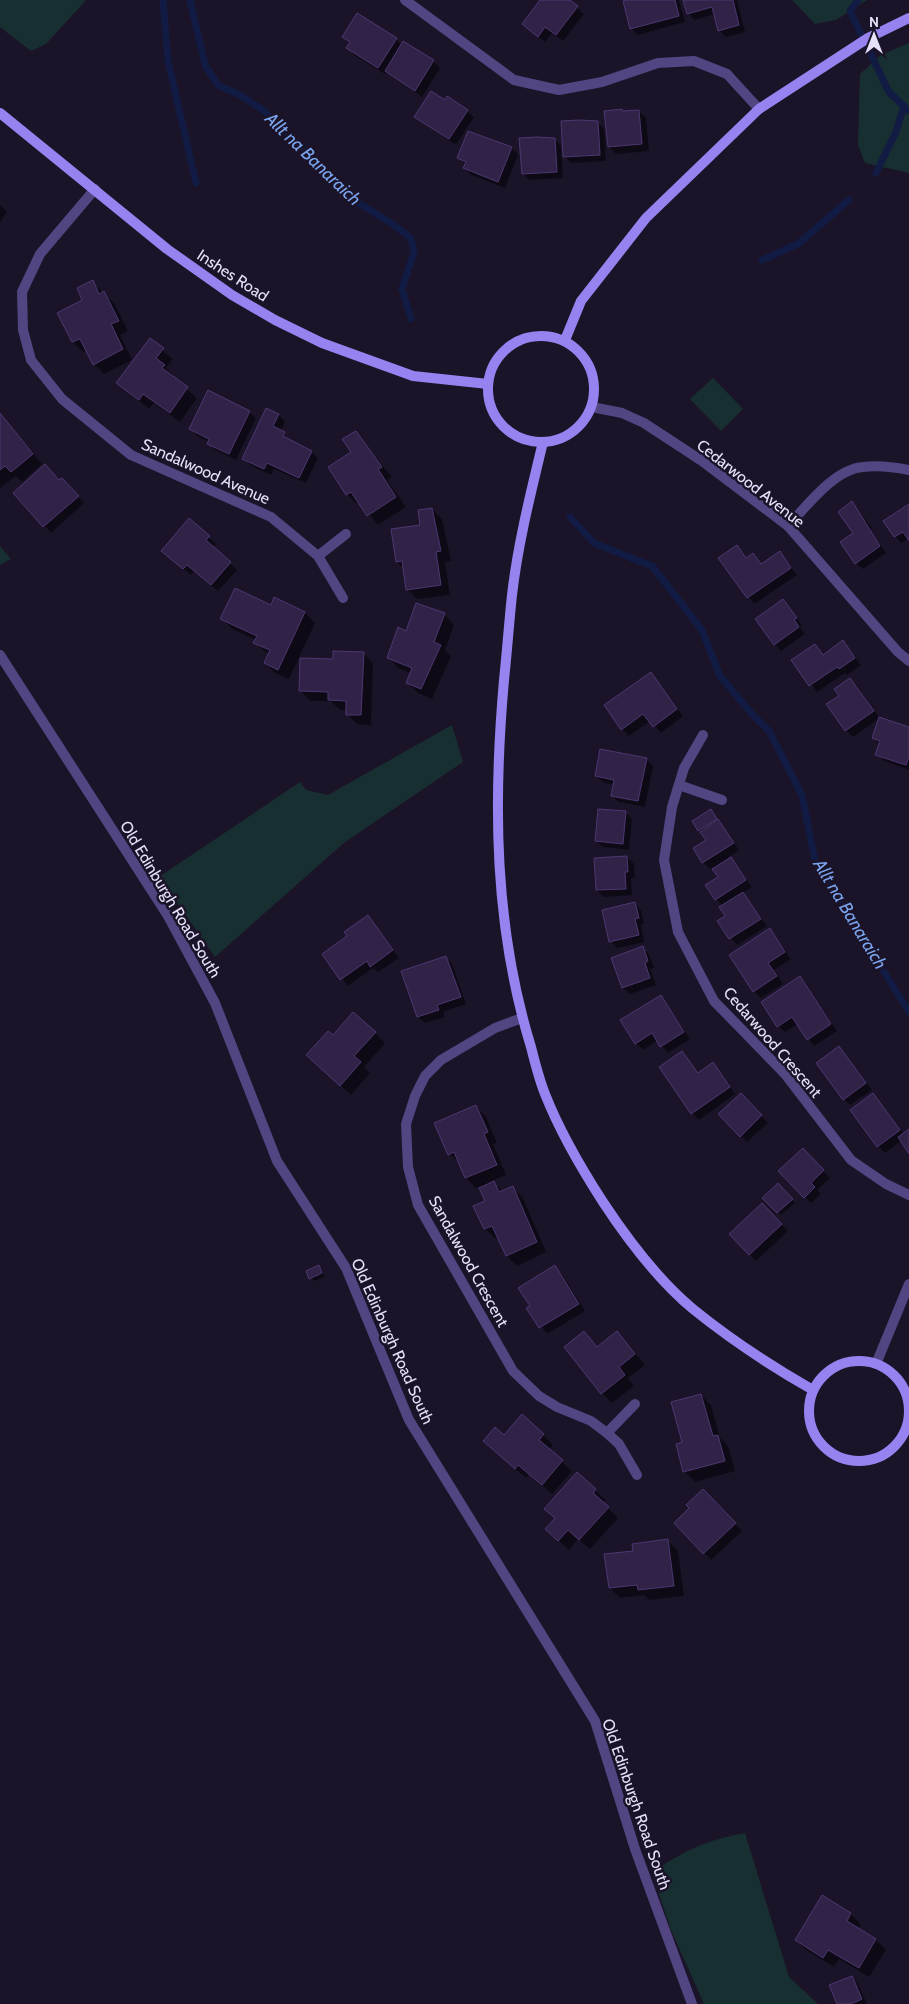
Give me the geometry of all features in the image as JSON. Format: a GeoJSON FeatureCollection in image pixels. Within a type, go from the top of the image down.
{"type":"FeatureCollection","features":[{"type":"Feature","properties":{"kind":"street"},"geometry":{"type":"LineString","coordinates":[[405,0],[514,80],[559,90],[602,82],[658,63],[694,61],[726,74],[759,109]]}},
{"type":"Feature","properties":{"kind":"street"},"geometry":{"type":"LineString","coordinates":[[565,340],[581,301],[646,218],[759,109],[868,38],[909,18]]}},
{"type":"Feature","properties":{"kind":"street","name":"Inshes Road"},"geometry":{"type":"LineString","coordinates":[[0,113],[167,249],[232,295],[322,344],[413,376],[488,384]]}},
{"type":"Feature","properties":{"kind":"street","name":"Sandalwood Avenue"},"geometry":{"type":"LineString","coordinates":[[95,190],[40,254],[22,292],[23,330],[30,360],[62,399],[131,455],[271,517],[318,556],[344,598]]}},
{"type":"Feature","properties":{"kind":"street"},"geometry":{"type":"LineString","coordinates":[[531,336],[540,336],[565,340],[578,349],[588,362],[594,376],[595,391],[592,406],[584,421],[573,432],[559,439],[543,442],[525,440],[509,431],[503,425],[489,402],[488,384],[492,367],[502,353],[515,342],[531,336]]}},
{"type":"Feature","properties":{"kind":"street","name":"Cedarwood Avenue"},"geometry":{"type":"LineString","coordinates":[[592,406],[622,413],[644,423],[702,461],[788,526],[898,652],[909,661]]}},
{"type":"Feature","properties":{"kind":"street"},"geometry":{"type":"LineString","coordinates":[[543,442],[525,518],[512,594],[497,783],[497,834],[504,926],[522,1018],[544,1092],[564,1135],[585,1174],[618,1224],[654,1269],[692,1308],[776,1369],[813,1390]]}},
{"type":"Feature","properties":{"kind":"street"},"geometry":{"type":"LineString","coordinates":[[788,526],[825,486],[860,467],[885,466],[909,470]]}},
{"type":"Feature","properties":{"kind":"street"},"geometry":{"type":"LineString","coordinates":[[318,556],[346,534]]}},
{"type":"Feature","properties":{"kind":"street","name":"Old Edinburgh Road South"},"geometry":{"type":"LineString","coordinates":[[0,655],[168,916],[215,1003],[277,1161],[346,1268],[409,1420],[595,1721],[635,1849],[692,2004]]}},
{"type":"Feature","properties":{"kind":"street","name":"Cedarwood Crescent"},"geometry":{"type":"LineString","coordinates":[[704,734],[684,768],[678,785],[672,807],[664,860],[678,932],[714,1000],[785,1074],[851,1160],[886,1184],[909,1194]]}},
{"type":"Feature","properties":{"kind":"street"},"geometry":{"type":"LineString","coordinates":[[678,785],[722,800]]}},
{"type":"Feature","properties":{"kind":"street","name":"Sandalwood Crescent"},"geometry":{"type":"LineString","coordinates":[[522,1018],[495,1028],[441,1060],[426,1076],[415,1096],[406,1124],[408,1167],[418,1205],[513,1370],[539,1396],[557,1407],[590,1421],[607,1433],[619,1444],[637,1475]]}},
{"type":"Feature","properties":{"kind":"street"},"geometry":{"type":"LineString","coordinates":[[876,1364],[909,1284]]}},
{"type":"Feature","properties":{"kind":"street"},"geometry":{"type":"LineString","coordinates":[[858,1361],[876,1364],[891,1373],[902,1387],[908,1403],[905,1440],[889,1452],[872,1460],[853,1462],[835,1456],[820,1444],[811,1428],[808,1409],[813,1390],[824,1375],[839,1365],[858,1361]]}},
{"type":"Feature","properties":{"kind":"street"},"geometry":{"type":"LineString","coordinates":[[607,1433],[635,1404]]}},
{"type":"Feature","properties":{"kind":"green space"},"geometry":{"type":"Polygon","coordinates":[[[0,0],[86,0],[46,44],[31,51],[0,27],[0,0]]]}},
{"type":"Feature","properties":{"kind":"green space"},"geometry":{"type":"Polygon","coordinates":[[[792,0],[867,0],[836,20],[815,24],[792,0]]]}},
{"type":"Feature","properties":{"kind":"green space"},"geometry":{"type":"Polygon","coordinates":[[[909,43],[909,173],[865,163],[858,145],[860,74],[881,55],[909,43]]]}},
{"type":"Feature","properties":{"kind":"green space"},"geometry":{"type":"Polygon","coordinates":[[[713,378],[743,409],[721,431],[690,399],[713,378]]]}},
{"type":"Feature","properties":{"kind":"green space"},"geometry":{"type":"Polygon","coordinates":[[[0,546],[11,559],[0,565],[0,546]]]}},
{"type":"Feature","properties":{"kind":"green space"},"geometry":{"type":"Polygon","coordinates":[[[452,725],[463,762],[345,842],[215,957],[159,877],[300,782],[306,790],[328,795],[452,725]]]}},
{"type":"Feature","properties":{"kind":"green space"},"geometry":{"type":"Polygon","coordinates":[[[745,1833],[789,1977],[818,2004],[704,2004],[671,1930],[652,1873],[696,1847],[745,1833]]]}},
{"type":"Feature","properties":{"kind":"building"},"geometry":{"type":"Polygon","coordinates":[[[540,0],[570,0],[578,6],[556,35],[545,27],[538,37],[522,24],[540,0]]]}},
{"type":"Feature","properties":{"kind":"building"},"geometry":{"type":"Polygon","coordinates":[[[675,0],[679,16],[630,29],[623,1],[675,0]]]}},
{"type":"Feature","properties":{"kind":"building"},"geometry":{"type":"Polygon","coordinates":[[[683,0],[733,0],[739,25],[718,31],[712,7],[687,14],[683,0]]]}},
{"type":"Feature","properties":{"kind":"building"},"geometry":{"type":"Polygon","coordinates":[[[357,13],[397,38],[378,68],[346,48],[350,42],[342,37],[357,13]]]}},
{"type":"Feature","properties":{"kind":"building"},"geometry":{"type":"Polygon","coordinates":[[[403,41],[434,60],[415,91],[385,71],[403,41]]]}},
{"type":"Feature","properties":{"kind":"building"},"geometry":{"type":"Polygon","coordinates":[[[431,91],[445,100],[447,96],[468,110],[449,139],[414,117],[431,91]]]}},
{"type":"Feature","properties":{"kind":"building"},"geometry":{"type":"Polygon","coordinates":[[[622,109],[622,111],[639,110],[642,144],[608,147],[604,111],[622,109]]]}},
{"type":"Feature","properties":{"kind":"building"},"geometry":{"type":"Polygon","coordinates":[[[561,121],[598,121],[600,155],[563,157],[561,121]]]}},
{"type":"Feature","properties":{"kind":"building"},"geometry":{"type":"Polygon","coordinates":[[[468,131],[512,147],[498,182],[463,168],[466,162],[457,158],[468,131]]]}},
{"type":"Feature","properties":{"kind":"building"},"geometry":{"type":"Polygon","coordinates":[[[519,138],[555,138],[557,172],[522,174],[519,138]]]}},
{"type":"Feature","properties":{"kind":"building"},"geometry":{"type":"Polygon","coordinates":[[[93,280],[99,294],[104,291],[119,321],[111,324],[123,349],[93,365],[80,339],[72,342],[57,313],[82,300],[77,288],[93,280]]]}},
{"type":"Feature","properties":{"kind":"building"},"geometry":{"type":"Polygon","coordinates":[[[150,338],[164,348],[156,358],[165,365],[162,368],[188,387],[170,413],[143,394],[139,400],[116,383],[150,338]]]}},
{"type":"Feature","properties":{"kind":"building"},"geometry":{"type":"Polygon","coordinates":[[[208,390],[250,411],[229,454],[207,444],[209,439],[189,429],[208,390]]]}},
{"type":"Feature","properties":{"kind":"building"},"geometry":{"type":"Polygon","coordinates":[[[266,408],[279,414],[273,426],[285,432],[283,436],[312,451],[299,478],[267,463],[264,469],[242,459],[266,408]]]}},
{"type":"Feature","properties":{"kind":"building"},"geometry":{"type":"Polygon","coordinates":[[[0,413],[33,454],[11,472],[5,466],[0,470],[0,413]]]}},
{"type":"Feature","properties":{"kind":"building"},"geometry":{"type":"Polygon","coordinates":[[[356,431],[382,467],[378,469],[396,497],[367,516],[351,492],[346,495],[328,467],[351,452],[342,439],[356,431]]]}},
{"type":"Feature","properties":{"kind":"building"},"geometry":{"type":"Polygon","coordinates":[[[45,464],[59,480],[62,478],[79,496],[43,527],[13,493],[45,464]]]}},
{"type":"Feature","properties":{"kind":"building"},"geometry":{"type":"Polygon","coordinates":[[[852,501],[880,546],[855,564],[840,542],[853,533],[838,512],[852,501]]]}},
{"type":"Feature","properties":{"kind":"building"},"geometry":{"type":"Polygon","coordinates":[[[909,504],[909,541],[903,532],[894,537],[883,521],[909,504]]]}},
{"type":"Feature","properties":{"kind":"building"},"geometry":{"type":"Polygon","coordinates":[[[432,508],[441,551],[436,552],[441,585],[406,590],[402,561],[396,562],[391,529],[420,525],[418,510],[432,508]]]}},
{"type":"Feature","properties":{"kind":"building"},"geometry":{"type":"Polygon","coordinates":[[[189,518],[210,536],[206,540],[231,562],[211,585],[187,565],[183,569],[161,551],[189,518]]]}},
{"type":"Feature","properties":{"kind":"building"},"geometry":{"type":"Polygon","coordinates":[[[737,545],[746,558],[753,553],[761,564],[780,551],[791,568],[747,598],[718,558],[737,545]]]}},
{"type":"Feature","properties":{"kind":"building"},"geometry":{"type":"Polygon","coordinates":[[[235,588],[271,605],[274,597],[305,612],[278,670],[264,663],[270,650],[253,643],[257,636],[220,619],[235,588]]]}},
{"type":"Feature","properties":{"kind":"building"},"geometry":{"type":"Polygon","coordinates":[[[783,599],[797,618],[794,619],[799,627],[774,645],[755,619],[783,599]]]}},
{"type":"Feature","properties":{"kind":"building"},"geometry":{"type":"Polygon","coordinates":[[[416,603],[445,613],[434,642],[441,645],[421,689],[406,683],[412,668],[387,658],[398,627],[406,631],[416,603]]]}},
{"type":"Feature","properties":{"kind":"building"},"geometry":{"type":"Polygon","coordinates":[[[843,640],[855,658],[839,669],[837,667],[809,686],[791,660],[815,644],[823,655],[843,640]]]}},
{"type":"Feature","properties":{"kind":"building"},"geometry":{"type":"Polygon","coordinates":[[[333,651],[364,652],[361,715],[346,715],[346,701],[328,700],[328,692],[299,691],[300,658],[333,659],[333,651]]]}},
{"type":"Feature","properties":{"kind":"building"},"geometry":{"type":"Polygon","coordinates":[[[651,672],[677,709],[653,727],[643,714],[621,730],[604,705],[651,672]]]}},
{"type":"Feature","properties":{"kind":"building"},"geometry":{"type":"Polygon","coordinates":[[[850,678],[874,711],[845,731],[826,704],[839,696],[834,689],[850,678]]]}},
{"type":"Feature","properties":{"kind":"building"},"geometry":{"type":"Polygon","coordinates":[[[879,717],[909,727],[909,756],[906,765],[875,755],[880,741],[872,738],[879,717]]]}},
{"type":"Feature","properties":{"kind":"building"},"geometry":{"type":"Polygon","coordinates":[[[600,749],[647,758],[638,801],[611,796],[614,780],[595,776],[600,749]]]}},
{"type":"Feature","properties":{"kind":"building"},"geometry":{"type":"Polygon","coordinates":[[[598,809],[626,811],[623,844],[595,841],[598,809]]]}},
{"type":"Feature","properties":{"kind":"building"},"geometry":{"type":"Polygon","coordinates":[[[711,809],[717,819],[698,831],[692,821],[711,809]]]}},
{"type":"Feature","properties":{"kind":"building"},"geometry":{"type":"Polygon","coordinates":[[[718,819],[734,843],[702,863],[693,848],[706,840],[700,832],[718,819]]]}},
{"type":"Feature","properties":{"kind":"building"},"geometry":{"type":"Polygon","coordinates":[[[627,856],[628,872],[625,872],[626,889],[596,890],[594,858],[627,856]]]}},
{"type":"Feature","properties":{"kind":"building"},"geometry":{"type":"Polygon","coordinates":[[[731,857],[746,880],[715,900],[705,885],[718,877],[712,869],[731,857]]]}},
{"type":"Feature","properties":{"kind":"building"},"geometry":{"type":"Polygon","coordinates":[[[743,892],[761,919],[729,939],[717,921],[725,916],[719,907],[743,892]]]}},
{"type":"Feature","properties":{"kind":"building"},"geometry":{"type":"Polygon","coordinates":[[[635,902],[639,918],[635,919],[639,935],[609,942],[602,910],[635,902]]]}},
{"type":"Feature","properties":{"kind":"building"},"geometry":{"type":"Polygon","coordinates":[[[368,915],[393,950],[370,967],[367,961],[340,980],[322,954],[347,936],[344,932],[368,915]]]}},
{"type":"Feature","properties":{"kind":"building"},"geometry":{"type":"Polygon","coordinates":[[[770,928],[785,952],[768,963],[777,976],[753,992],[729,955],[770,928]]]}},
{"type":"Feature","properties":{"kind":"building"},"geometry":{"type":"Polygon","coordinates":[[[643,946],[648,961],[645,963],[650,978],[622,988],[611,958],[643,946]]]}},
{"type":"Feature","properties":{"kind":"building"},"geometry":{"type":"Polygon","coordinates":[[[446,956],[461,997],[437,1005],[439,1010],[417,1017],[401,971],[446,956]]]}},
{"type":"Feature","properties":{"kind":"building"},"geometry":{"type":"Polygon","coordinates":[[[800,976],[831,1024],[807,1040],[792,1017],[777,1027],[761,1002],[800,976]]]}},
{"type":"Feature","properties":{"kind":"building"},"geometry":{"type":"Polygon","coordinates":[[[661,995],[684,1032],[660,1047],[652,1033],[635,1044],[620,1020],[661,995]]]}},
{"type":"Feature","properties":{"kind":"building"},"geometry":{"type":"Polygon","coordinates":[[[353,1012],[376,1032],[354,1056],[361,1062],[340,1086],[306,1055],[328,1031],[333,1035],[353,1012]]]}},
{"type":"Feature","properties":{"kind":"building"},"geometry":{"type":"Polygon","coordinates":[[[839,1046],[866,1083],[843,1100],[816,1063],[839,1046]]]}},
{"type":"Feature","properties":{"kind":"building"},"geometry":{"type":"Polygon","coordinates":[[[682,1051],[698,1073],[713,1062],[730,1087],[691,1114],[659,1067],[682,1051]]]}},
{"type":"Feature","properties":{"kind":"building"},"geometry":{"type":"Polygon","coordinates":[[[741,1093],[762,1115],[740,1137],[718,1114],[741,1093]]]}},
{"type":"Feature","properties":{"kind":"building"},"geometry":{"type":"Polygon","coordinates":[[[873,1093],[900,1130],[877,1147],[850,1110],[873,1093]]]}},
{"type":"Feature","properties":{"kind":"building"},"geometry":{"type":"Polygon","coordinates":[[[476,1105],[488,1132],[484,1134],[497,1165],[465,1178],[454,1152],[448,1155],[434,1123],[476,1105]]]}},
{"type":"Feature","properties":{"kind":"building"},"geometry":{"type":"Polygon","coordinates":[[[909,1129],[909,1154],[898,1137],[909,1129]]]}},
{"type":"Feature","properties":{"kind":"building"},"geometry":{"type":"Polygon","coordinates":[[[803,1148],[824,1170],[811,1183],[815,1187],[804,1198],[778,1171],[803,1148]]]}},
{"type":"Feature","properties":{"kind":"building"},"geometry":{"type":"Polygon","coordinates":[[[494,1181],[499,1192],[513,1186],[537,1242],[506,1256],[492,1226],[484,1229],[473,1206],[485,1201],[479,1188],[494,1181]]]}},
{"type":"Feature","properties":{"kind":"building"},"geometry":{"type":"Polygon","coordinates":[[[778,1183],[793,1199],[777,1213],[762,1198],[778,1183]]]}},
{"type":"Feature","properties":{"kind":"building"},"geometry":{"type":"Polygon","coordinates":[[[762,1203],[782,1224],[749,1255],[729,1234],[762,1203]]]}},
{"type":"Feature","properties":{"kind":"building"},"geometry":{"type":"Polygon","coordinates":[[[319,1265],[322,1273],[309,1279],[306,1271],[319,1265]]]}},
{"type":"Feature","properties":{"kind":"building"},"geometry":{"type":"Polygon","coordinates":[[[555,1265],[579,1304],[539,1328],[526,1308],[530,1306],[518,1288],[555,1265]]]}},
{"type":"Feature","properties":{"kind":"building"},"geometry":{"type":"Polygon","coordinates":[[[584,1331],[597,1347],[617,1331],[635,1354],[619,1367],[625,1375],[601,1394],[564,1347],[584,1331]]]}},
{"type":"Feature","properties":{"kind":"building"},"geometry":{"type":"Polygon","coordinates":[[[701,1394],[713,1436],[718,1435],[725,1461],[683,1472],[676,1444],[682,1442],[671,1402],[701,1394]]]}},
{"type":"Feature","properties":{"kind":"building"},"geometry":{"type":"Polygon","coordinates":[[[522,1414],[544,1434],[539,1440],[563,1460],[542,1485],[518,1465],[515,1469],[483,1441],[495,1427],[504,1435],[522,1414]]]}},
{"type":"Feature","properties":{"kind":"building"},"geometry":{"type":"Polygon","coordinates":[[[577,1472],[596,1489],[593,1493],[609,1507],[579,1540],[568,1530],[558,1541],[545,1529],[555,1518],[544,1509],[577,1472]]]}},
{"type":"Feature","properties":{"kind":"building"},"geometry":{"type":"Polygon","coordinates":[[[703,1489],[736,1523],[703,1554],[674,1523],[689,1508],[686,1505],[703,1489]]]}},
{"type":"Feature","properties":{"kind":"building"},"geometry":{"type":"Polygon","coordinates":[[[668,1539],[674,1586],[638,1590],[637,1585],[609,1588],[604,1554],[633,1551],[632,1544],[668,1539]]]}},
{"type":"Feature","properties":{"kind":"building"},"geometry":{"type":"Polygon","coordinates":[[[822,1895],[851,1913],[847,1921],[876,1939],[859,1968],[828,1950],[823,1958],[795,1940],[822,1895]]]}},
{"type":"Feature","properties":{"kind":"building"},"geometry":{"type":"Polygon","coordinates":[[[852,1976],[862,1999],[851,2004],[837,2004],[829,1985],[852,1976]]]}},
{"type":"Feature","properties":{"kind":"waterway"},"geometry":{"type":"LineString","coordinates":[[163,0],[168,61],[196,183]]}},
{"type":"Feature","properties":{"kind":"waterway","name":"Allt na Banaraich"},"geometry":{"type":"LineString","coordinates":[[190,0],[205,65],[218,85],[240,95],[264,111],[331,176],[347,196],[391,223],[411,238],[414,252],[402,289],[411,319]]}},
{"type":"Feature","properties":{"kind":"waterway"},"geometry":{"type":"LineString","coordinates":[[858,0],[850,11],[889,92],[909,111]]}},
{"type":"Feature","properties":{"kind":"waterway"},"geometry":{"type":"LineString","coordinates":[[876,173],[896,132],[904,106]]}},
{"type":"Feature","properties":{"kind":"waterway"},"geometry":{"type":"LineString","coordinates":[[762,260],[798,244],[849,200]]}},
{"type":"Feature","properties":{"kind":"waterway","name":"Allt na Banaraich"},"geometry":{"type":"LineString","coordinates":[[570,517],[594,543],[652,566],[702,630],[720,676],[769,731],[802,795],[815,861],[909,1012]]}}]}
